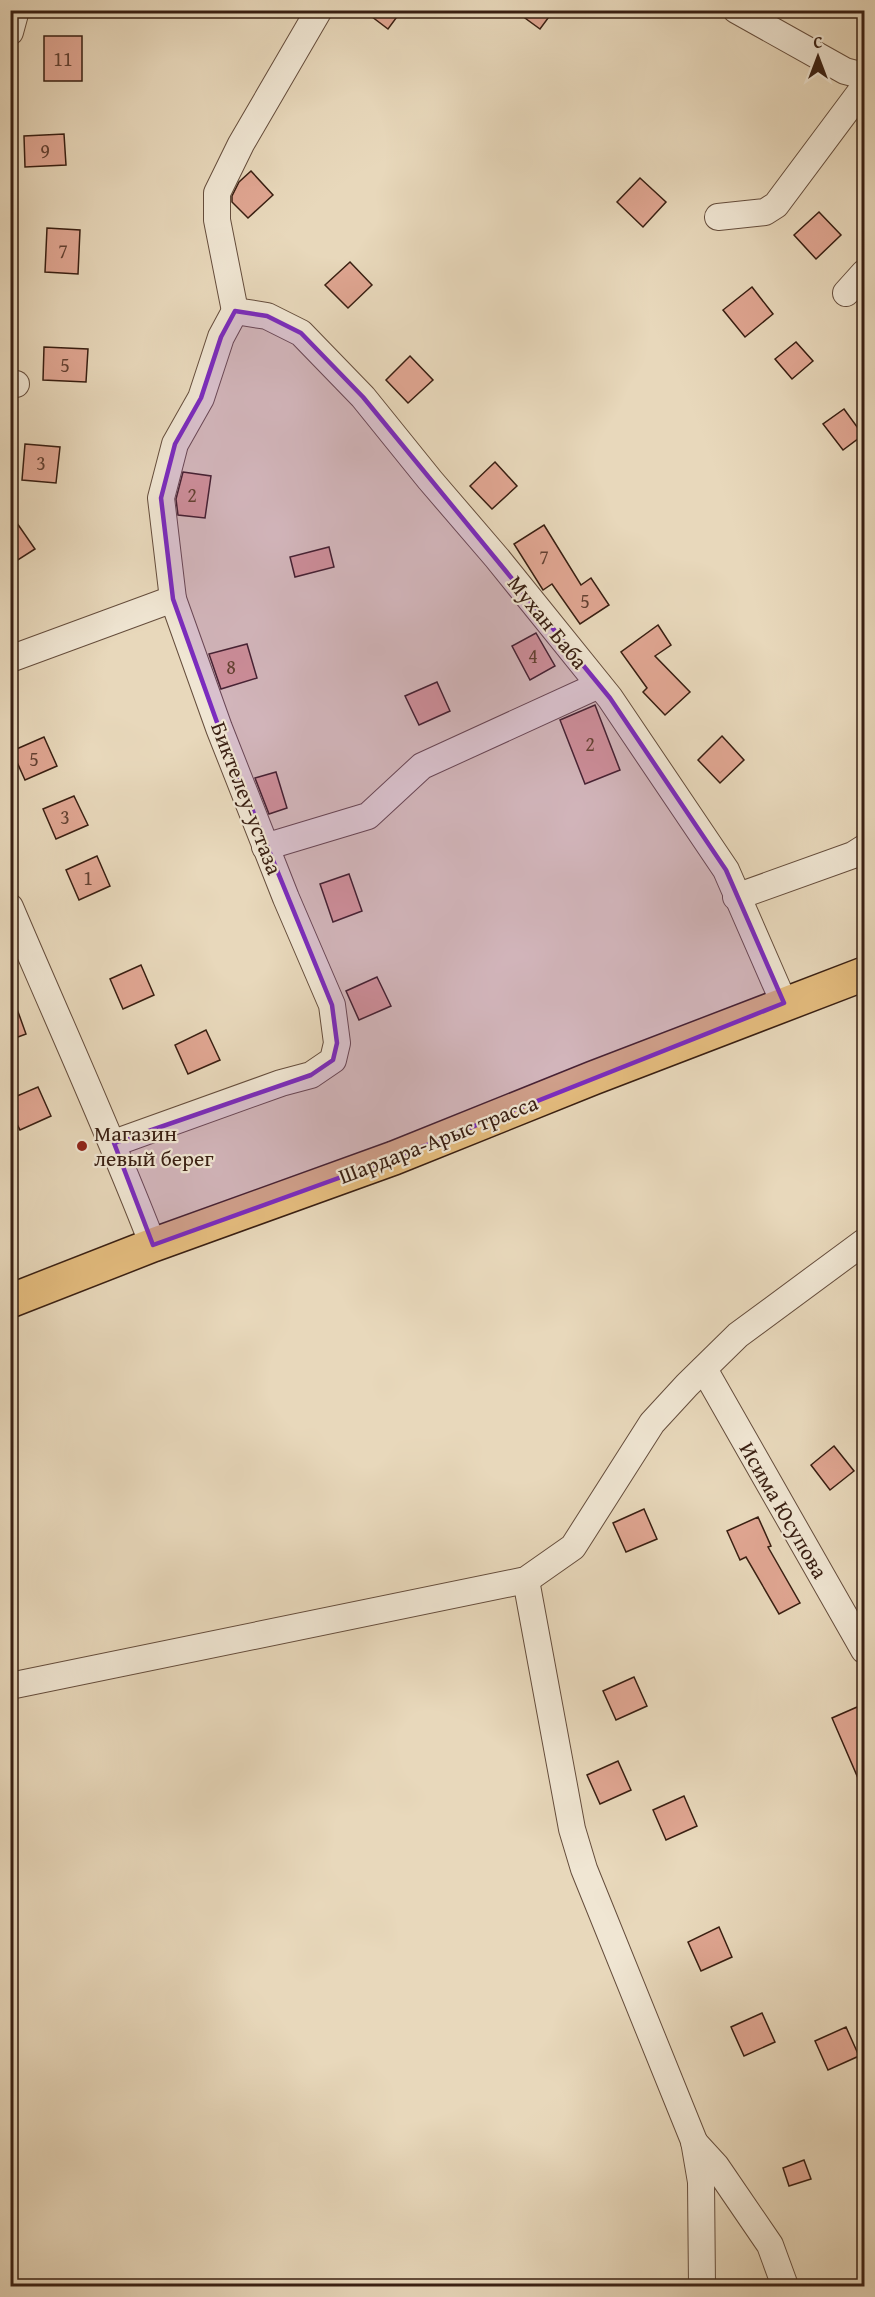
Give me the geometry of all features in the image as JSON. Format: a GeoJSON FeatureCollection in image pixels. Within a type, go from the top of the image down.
{"type":"FeatureCollection","features":[{"type":"Feature","properties":{"kind":"main road","name":"Шардара-Арыс трасса"},"geometry":{"type":"LineString","coordinates":[[10,1301],[153,1245],[394,1158],[784,1003],[864,974]]}},
{"type":"Feature","properties":{"kind":"street"},"geometry":{"type":"LineString","coordinates":[[10,32],[16,10]]}},
{"type":"Feature","properties":{"kind":"street"},"geometry":{"type":"LineString","coordinates":[[235,311],[217,220],[217,193],[241,144],[319,10]]}},
{"type":"Feature","properties":{"kind":"street"},"geometry":{"type":"LineString","coordinates":[[736,10],[844,71],[864,76]]}},
{"type":"Feature","properties":{"kind":"street"},"geometry":{"type":"LineString","coordinates":[[718,217],[765,212],[776,205],[864,87]]}},
{"type":"Feature","properties":{"kind":"street"},"geometry":{"type":"LineString","coordinates":[[846,293],[864,273]]}},
{"type":"Feature","properties":{"kind":"street","name":"Биктелеу-устаза"},"geometry":{"type":"LineString","coordinates":[[114,1143],[280,1083],[311,1075],[333,1060],[337,1043],[332,1005],[219,728],[173,599],[160,498],[175,444],[201,398],[220,337],[235,311]]}},
{"type":"Feature","properties":{"kind":"street","name":"Мухан Баба"},"geometry":{"type":"LineString","coordinates":[[235,311],[267,316],[301,333],[363,397],[610,698],[726,870],[784,1003]]}},
{"type":"Feature","properties":{"kind":"street"},"geometry":{"type":"LineString","coordinates":[[10,659],[173,599]]}},
{"type":"Feature","properties":{"kind":"street"},"geometry":{"type":"LineString","coordinates":[[266,847],[368,816],[422,766],[599,685]]}},
{"type":"Feature","properties":{"kind":"street"},"geometry":{"type":"LineString","coordinates":[[736,897],[853,855],[864,848]]}},
{"type":"Feature","properties":{"kind":"street"},"geometry":{"type":"LineString","coordinates":[[10,907],[114,1143],[153,1245]]}},
{"type":"Feature","properties":{"kind":"street"},"geometry":{"type":"LineString","coordinates":[[10,1686],[526,1580],[573,1547],[652,1423],[738,1335],[864,1242]]}},
{"type":"Feature","properties":{"kind":"street","name":"Исима Юсупова"},"geometry":{"type":"LineString","coordinates":[[704,1369],[864,1650]]}},
{"type":"Feature","properties":{"kind":"street"},"geometry":{"type":"LineString","coordinates":[[526,1580],[572,1829],[593,1891],[694,2141],[701,2182],[702,2286]]}},
{"type":"Feature","properties":{"kind":"street"},"geometry":{"type":"LineString","coordinates":[[694,2141],[716,2166],[770,2245],[785,2286]]}},
{"type":"Feature","properties":{"kind":"highlighted area"},"geometry":{"type":"Polygon","coordinates":[[[235,311],[267,316],[301,333],[363,397],[610,698],[726,870],[784,1003],[394,1158],[153,1245],[114,1143],[311,1075],[333,1060],[337,1043],[332,1005],[219,728],[173,599],[161,498],[175,444],[201,398],[221,337],[235,311]]]}},
{"type":"Feature","properties":{"kind":"building"},"geometry":{"type":"Polygon","coordinates":[[[363,10],[402,10],[388,29],[363,10]]]}},
{"type":"Feature","properties":{"kind":"building"},"geometry":{"type":"Polygon","coordinates":[[[514,10],[554,10],[540,29],[514,10]]]}},
{"type":"Feature","properties":{"kind":"building"},"geometry":{"type":"Polygon","coordinates":[[[44,36],[82,36],[82,81],[44,81],[44,36]]]}},
{"type":"Feature","properties":{"kind":"building"},"geometry":{"type":"Polygon","coordinates":[[[64,134],[66,165],[25,167],[24,136],[64,134]]]}},
{"type":"Feature","properties":{"kind":"building"},"geometry":{"type":"Polygon","coordinates":[[[251,171],[273,195],[248,218],[232,202],[232,196],[239,182],[251,171]]]}},
{"type":"Feature","properties":{"kind":"building"},"geometry":{"type":"Polygon","coordinates":[[[640,178],[666,202],[643,227],[617,202],[640,178]]]}},
{"type":"Feature","properties":{"kind":"building"},"geometry":{"type":"Polygon","coordinates":[[[819,212],[841,235],[816,259],[794,235],[819,212]]]}},
{"type":"Feature","properties":{"kind":"building"},"geometry":{"type":"Polygon","coordinates":[[[47,228],[80,230],[78,274],[45,272],[47,228]]]}},
{"type":"Feature","properties":{"kind":"building"},"geometry":{"type":"Polygon","coordinates":[[[350,262],[372,285],[348,308],[325,285],[350,262]]]}},
{"type":"Feature","properties":{"kind":"building"},"geometry":{"type":"Polygon","coordinates":[[[752,287],[773,314],[745,337],[723,310],[752,287]]]}},
{"type":"Feature","properties":{"kind":"building"},"geometry":{"type":"Polygon","coordinates":[[[796,342],[813,361],[792,379],[775,359],[796,342]]]}},
{"type":"Feature","properties":{"kind":"building"},"geometry":{"type":"Polygon","coordinates":[[[44,347],[88,349],[86,382],[43,380],[44,347]]]}},
{"type":"Feature","properties":{"kind":"building"},"geometry":{"type":"Polygon","coordinates":[[[410,356],[433,380],[408,403],[386,380],[410,356]]]}},
{"type":"Feature","properties":{"kind":"building"},"geometry":{"type":"Polygon","coordinates":[[[844,409],[863,435],[843,450],[823,424],[844,409]]]}},
{"type":"Feature","properties":{"kind":"building"},"geometry":{"type":"Polygon","coordinates":[[[25,444],[60,447],[56,483],[22,480],[25,444]]]}},
{"type":"Feature","properties":{"kind":"building"},"geometry":{"type":"Polygon","coordinates":[[[495,462],[517,486],[492,509],[470,486],[495,462]]]}},
{"type":"Feature","properties":{"kind":"building"},"geometry":{"type":"Polygon","coordinates":[[[183,472],[211,476],[205,518],[178,515],[176,499],[183,472]]]}},
{"type":"Feature","properties":{"kind":"building"},"geometry":{"type":"Polygon","coordinates":[[[10,513],[35,549],[10,565],[10,513]]]}},
{"type":"Feature","properties":{"kind":"building"},"geometry":{"type":"Polygon","coordinates":[[[544,525],[581,585],[591,578],[609,605],[580,624],[552,584],[543,590],[514,544],[544,525]]]}},
{"type":"Feature","properties":{"kind":"building"},"geometry":{"type":"Polygon","coordinates":[[[329,547],[334,567],[295,577],[290,557],[329,547]]]}},
{"type":"Feature","properties":{"kind":"building"},"geometry":{"type":"Polygon","coordinates":[[[658,625],[671,645],[655,656],[690,692],[665,715],[643,692],[647,688],[621,652],[658,625]]]}},
{"type":"Feature","properties":{"kind":"building"},"geometry":{"type":"Polygon","coordinates":[[[536,633],[555,666],[530,680],[512,646],[536,633]]]}},
{"type":"Feature","properties":{"kind":"building"},"geometry":{"type":"Polygon","coordinates":[[[247,644],[257,678],[221,689],[209,654],[247,644]]]}},
{"type":"Feature","properties":{"kind":"building"},"geometry":{"type":"Polygon","coordinates":[[[437,682],[450,711],[419,725],[405,696],[437,682]]]}},
{"type":"Feature","properties":{"kind":"building"},"geometry":{"type":"Polygon","coordinates":[[[595,705],[620,770],[585,784],[560,720],[595,705]]]}},
{"type":"Feature","properties":{"kind":"building"},"geometry":{"type":"Polygon","coordinates":[[[722,736],[744,760],[720,783],[698,760],[722,736]]]}},
{"type":"Feature","properties":{"kind":"building"},"geometry":{"type":"Polygon","coordinates":[[[44,737],[57,766],[25,780],[12,751],[44,737]]]}},
{"type":"Feature","properties":{"kind":"building"},"geometry":{"type":"Polygon","coordinates":[[[276,772],[287,808],[269,814],[255,778],[276,772]]]}},
{"type":"Feature","properties":{"kind":"building"},"geometry":{"type":"Polygon","coordinates":[[[74,796],[88,825],[56,839],[43,809],[74,796]]]}},
{"type":"Feature","properties":{"kind":"building"},"geometry":{"type":"Polygon","coordinates":[[[97,856],[110,886],[79,900],[66,870],[97,856]]]}},
{"type":"Feature","properties":{"kind":"building"},"geometry":{"type":"Polygon","coordinates":[[[349,874],[362,911],[333,922],[320,884],[349,874]]]}},
{"type":"Feature","properties":{"kind":"building"},"geometry":{"type":"Polygon","coordinates":[[[141,965],[154,995],[123,1009],[110,979],[141,965]]]}},
{"type":"Feature","properties":{"kind":"building"},"geometry":{"type":"Polygon","coordinates":[[[377,977],[391,1006],[359,1020],[346,991],[377,977]]]}},
{"type":"Feature","properties":{"kind":"building"},"geometry":{"type":"Polygon","coordinates":[[[12,995],[26,1034],[10,1040],[10,996],[12,995]]]}},
{"type":"Feature","properties":{"kind":"building"},"geometry":{"type":"Polygon","coordinates":[[[206,1030],[220,1060],[188,1074],[175,1045],[206,1030]]]}},
{"type":"Feature","properties":{"kind":"building"},"geometry":{"type":"Polygon","coordinates":[[[38,1087],[51,1116],[20,1130],[10,1110],[10,1099],[38,1087]]]}},
{"type":"Feature","properties":{"kind":"building"},"geometry":{"type":"Polygon","coordinates":[[[834,1446],[854,1471],[830,1490],[811,1465],[834,1446]]]}},
{"type":"Feature","properties":{"kind":"building"},"geometry":{"type":"Polygon","coordinates":[[[644,1509],[657,1539],[626,1552],[613,1523],[644,1509]]]}},
{"type":"Feature","properties":{"kind":"building"},"geometry":{"type":"Polygon","coordinates":[[[758,1517],[771,1546],[768,1547],[800,1603],[779,1614],[746,1557],[740,1560],[727,1531],[758,1517]]]}},
{"type":"Feature","properties":{"kind":"building"},"geometry":{"type":"Polygon","coordinates":[[[634,1677],[647,1706],[616,1720],[603,1691],[634,1677]]]}},
{"type":"Feature","properties":{"kind":"building"},"geometry":{"type":"Polygon","coordinates":[[[864,1704],[864,1792],[832,1718],[864,1704]]]}},
{"type":"Feature","properties":{"kind":"building"},"geometry":{"type":"Polygon","coordinates":[[[618,1761],[631,1790],[600,1804],[587,1775],[618,1761]]]}},
{"type":"Feature","properties":{"kind":"building"},"geometry":{"type":"Polygon","coordinates":[[[684,1796],[697,1826],[666,1840],[653,1810],[684,1796]]]}},
{"type":"Feature","properties":{"kind":"building"},"geometry":{"type":"Polygon","coordinates":[[[719,1927],[732,1957],[701,1971],[688,1942],[719,1927]]]}},
{"type":"Feature","properties":{"kind":"building"},"geometry":{"type":"Polygon","coordinates":[[[762,2013],[775,2042],[744,2056],[731,2027],[762,2013]]]}},
{"type":"Feature","properties":{"kind":"building"},"geometry":{"type":"Polygon","coordinates":[[[846,2027],[859,2056],[828,2070],[815,2041],[846,2027]]]}},
{"type":"Feature","properties":{"kind":"building"},"geometry":{"type":"Polygon","coordinates":[[[804,2160],[811,2179],[789,2186],[783,2168],[804,2160]]]}},
{"type":"Feature","properties":{"kind":"place","name":"Магазин левый берег"},"geometry":{"type":"Point","coordinates":[82,1146]}}]}
